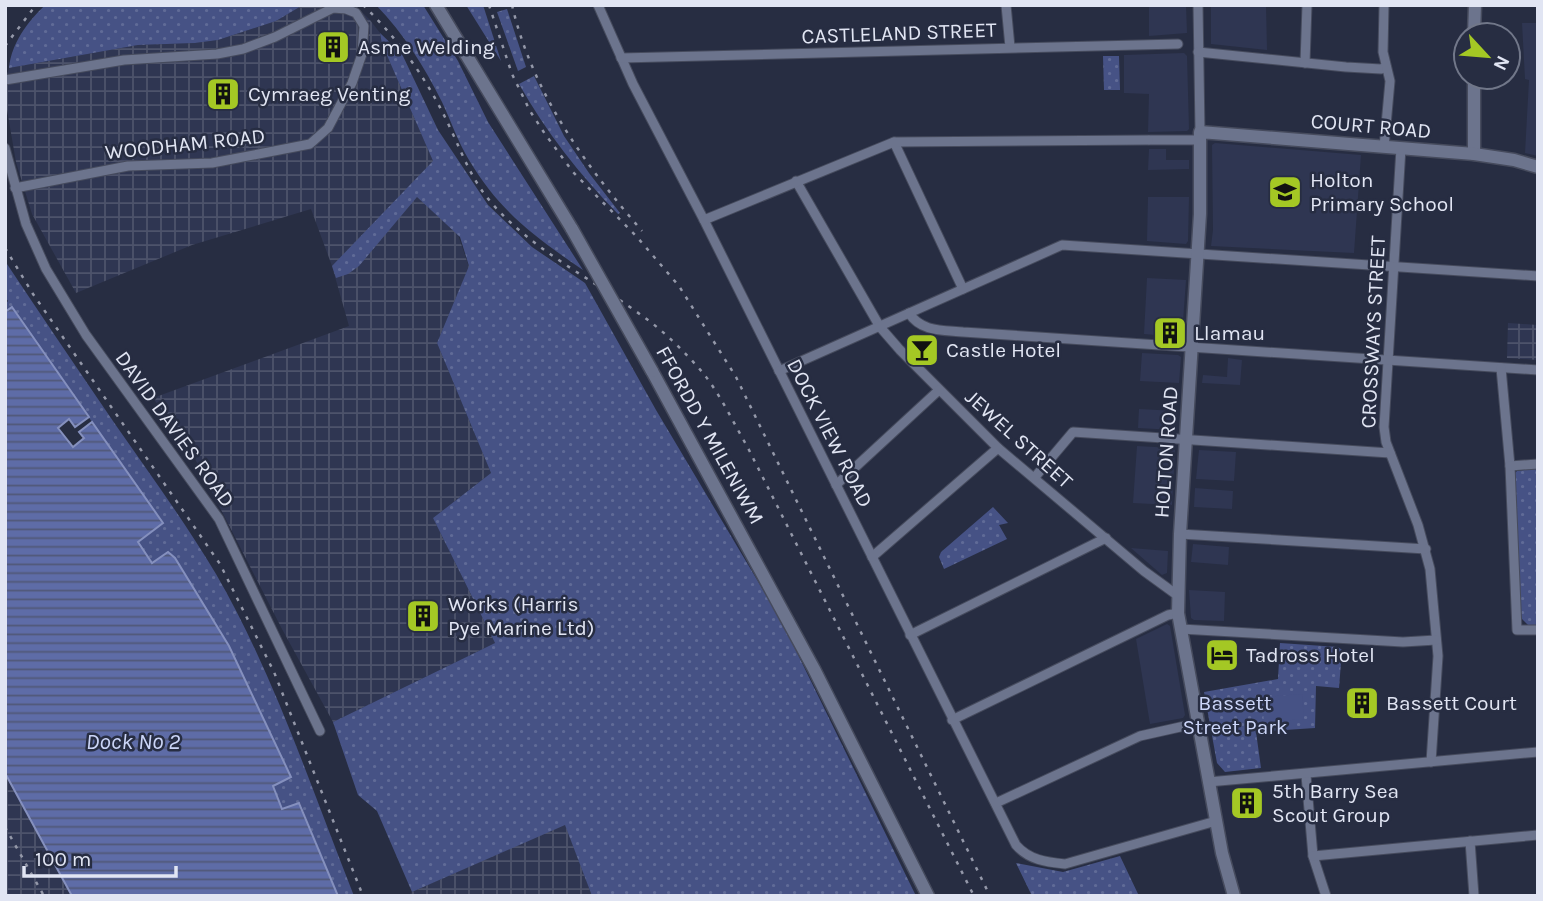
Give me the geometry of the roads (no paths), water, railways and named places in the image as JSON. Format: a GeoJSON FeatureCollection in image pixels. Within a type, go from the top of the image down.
{"type":"FeatureCollection","features":[{"type":"Feature","properties":{"kind":"street","name":"FFORDD Y MILENIWM"},"geometry":{"type":"LineString","coordinates":[[436,5],[572,229],[652,370],[781,607],[928,896]]}},
{"type":"Feature","properties":{"kind":"street","name":"DOCK VIEW ROAD"},"geometry":{"type":"LineString","coordinates":[[598,5],[633,84],[704,220],[909,635],[1020,850],[1024,855],[1046,862],[1072,863],[1216,821]]}},
{"type":"Feature","properties":{"kind":"street"},"geometry":{"type":"LineString","coordinates":[[1006,5],[1010,47]]}},
{"type":"Feature","properties":{"kind":"street","name":"HOLTON ROAD"},"geometry":{"type":"LineString","coordinates":[[1198,5],[1198,254],[1177,594],[1178,613],[1208,782],[1222,853],[1234,896]]}},
{"type":"Feature","properties":{"kind":"street"},"geometry":{"type":"LineString","coordinates":[[1305,63],[1307,5]]}},
{"type":"Feature","properties":{"kind":"street"},"geometry":{"type":"LineString","coordinates":[[1384,5],[1383,52],[1390,81],[1384,146]]}},
{"type":"Feature","properties":{"kind":"street","name":"WOODHAM ROAD"},"geometry":{"type":"LineString","coordinates":[[5,80],[124,60],[231,52],[256,45],[333,8],[356,13],[364,26],[362,54],[352,83],[328,128],[310,144],[212,163],[128,166],[15,188]]}},
{"type":"Feature","properties":{"kind":"street","name":"CASTLELAND STREET"},"geometry":{"type":"LineString","coordinates":[[621,58],[1178,44]]}},
{"type":"Feature","properties":{"kind":"street"},"geometry":{"type":"LineString","coordinates":[[1198,52],[1305,63],[1381,69],[1386,67]]}},
{"type":"Feature","properties":{"kind":"street"},"geometry":{"type":"LineString","coordinates":[[1474,91],[1474,154]]}},
{"type":"Feature","properties":{"kind":"street"},"geometry":{"type":"LineString","coordinates":[[704,220],[894,142],[1149,140],[1200,136]]}},
{"type":"Feature","properties":{"kind":"street","name":"COURT ROAD"},"geometry":{"type":"LineString","coordinates":[[1200,136],[1474,154],[1538,167]]}},
{"type":"Feature","properties":{"kind":"street"},"geometry":{"type":"LineString","coordinates":[[894,142],[962,289]]}},
{"type":"Feature","properties":{"kind":"street","name":"DAVID DAVIES ROAD"},"geometry":{"type":"LineString","coordinates":[[5,148],[15,188],[38,254],[86,335],[188,473],[225,529],[320,731]]}},
{"type":"Feature","properties":{"kind":"street","name":"CROSSWAYS STREET"},"geometry":{"type":"LineString","coordinates":[[1401,148],[1384,427],[1385,442],[1426,549],[1438,656],[1432,762]]}},
{"type":"Feature","properties":{"kind":"street","name":"JEWEL STREET"},"geometry":{"type":"LineString","coordinates":[[796,181],[880,327],[939,390],[999,448],[1105,538],[1177,594]]}},
{"type":"Feature","properties":{"kind":"street"},"geometry":{"type":"LineString","coordinates":[[779,371],[1062,245],[1538,276]]}},
{"type":"Feature","properties":{"kind":"street"},"geometry":{"type":"LineString","coordinates":[[909,313],[913,320],[929,329],[1538,370]]}},
{"type":"Feature","properties":{"kind":"street"},"geometry":{"type":"LineString","coordinates":[[1502,368],[1510,466],[1517,630],[1538,630]]}},
{"type":"Feature","properties":{"kind":"street"},"geometry":{"type":"LineString","coordinates":[[836,485],[939,390]]}},
{"type":"Feature","properties":{"kind":"street"},"geometry":{"type":"LineString","coordinates":[[1035,477],[1073,432],[1390,453]]}},
{"type":"Feature","properties":{"kind":"street"},"geometry":{"type":"LineString","coordinates":[[872,557],[999,448]]}},
{"type":"Feature","properties":{"kind":"street"},"geometry":{"type":"LineString","coordinates":[[1510,466],[1538,464]]}},
{"type":"Feature","properties":{"kind":"street"},"geometry":{"type":"LineString","coordinates":[[1180,534],[1426,549]]}},
{"type":"Feature","properties":{"kind":"street"},"geometry":{"type":"LineString","coordinates":[[909,635],[1105,538]]}},
{"type":"Feature","properties":{"kind":"street"},"geometry":{"type":"LineString","coordinates":[[952,720],[1144,626],[1178,613]]}},
{"type":"Feature","properties":{"kind":"street"},"geometry":{"type":"LineString","coordinates":[[1181,629],[1403,642],[1436,640]]}},
{"type":"Feature","properties":{"kind":"street"},"geometry":{"type":"LineString","coordinates":[[996,803],[1140,736],[1198,723]]}},
{"type":"Feature","properties":{"kind":"street"},"geometry":{"type":"LineString","coordinates":[[1208,782],[1538,752]]}},
{"type":"Feature","properties":{"kind":"street"},"geometry":{"type":"LineString","coordinates":[[1306,775],[1313,856],[1326,896]]}},
{"type":"Feature","properties":{"kind":"street"},"geometry":{"type":"LineString","coordinates":[[1313,856],[1538,835]]}},
{"type":"Feature","properties":{"kind":"street"},"geometry":{"type":"LineString","coordinates":[[1470,841],[1474,896]]}},
{"type":"Feature","properties":{"kind":"water","name":"Dock Nº 2"},"geometry":{"type":"Polygon","coordinates":[[[12,307],[89,417],[75,427],[69,419],[58,428],[73,447],[84,438],[79,432],[92,422],[163,523],[138,542],[152,563],[168,552],[175,558],[229,646],[291,777],[273,786],[282,809],[299,803],[338,896],[72,896],[5,773],[5,312],[12,307]]]}},
{"type":"Feature","properties":{"kind":"railway"},"geometry":{"type":"LineString","coordinates":[[5,46],[36,5]]}},
{"type":"Feature","properties":{"kind":"railway"},"geometry":{"type":"LineString","coordinates":[[363,5],[402,48],[424,79],[475,180],[496,208],[529,239],[658,328],[689,357],[709,381],[747,446],[974,896]]}},
{"type":"Feature","properties":{"kind":"railway"},"geometry":{"type":"LineString","coordinates":[[489,5],[512,74],[545,134],[573,172],[637,237],[679,286],[736,377],[990,896]]}},
{"type":"Feature","properties":{"kind":"railway"},"geometry":{"type":"LineString","coordinates":[[512,5],[533,68],[563,126],[600,180],[642,231]]}},
{"type":"Feature","properties":{"kind":"railway"},"geometry":{"type":"LineString","coordinates":[[5,248],[33,294],[220,564],[274,672],[363,896]]}},
{"type":"Feature","properties":{"kind":"railway"},"geometry":{"type":"LineString","coordinates":[[5,827],[44,896]]}},
{"type":"Feature","properties":{"kind":"place","name":"Asme Welding"},"geometry":{"type":"Point","coordinates":[333,47]}},
{"type":"Feature","properties":{"kind":"place","name":"Cymraeg Venting"},"geometry":{"type":"Point","coordinates":[223,94]}},
{"type":"Feature","properties":{"kind":"place","name":"Holton Primary School"},"geometry":{"type":"Point","coordinates":[1285,192]}},
{"type":"Feature","properties":{"kind":"place","name":"Llamau"},"geometry":{"type":"Point","coordinates":[1170,333]}},
{"type":"Feature","properties":{"kind":"place","name":"Castle Hotel"},"geometry":{"type":"Point","coordinates":[922,350]}},
{"type":"Feature","properties":{"kind":"place","name":"Works (Harris Pye Marine Ltd)"},"geometry":{"type":"Point","coordinates":[423,616]}},
{"type":"Feature","properties":{"kind":"place","name":"Tadross Hotel"},"geometry":{"type":"Point","coordinates":[1222,655]}},
{"type":"Feature","properties":{"kind":"place","name":"Bassett Court"},"geometry":{"type":"Point","coordinates":[1362,703]}},
{"type":"Feature","properties":{"kind":"place","name":"5th Barry Sea Scout Group"},"geometry":{"type":"Point","coordinates":[1247,803]}},
{"type":"Feature","properties":{"kind":"park label","name":"Bassett Street Park"},"geometry":{"type":"Point","coordinates":[1235,715]}}]}
